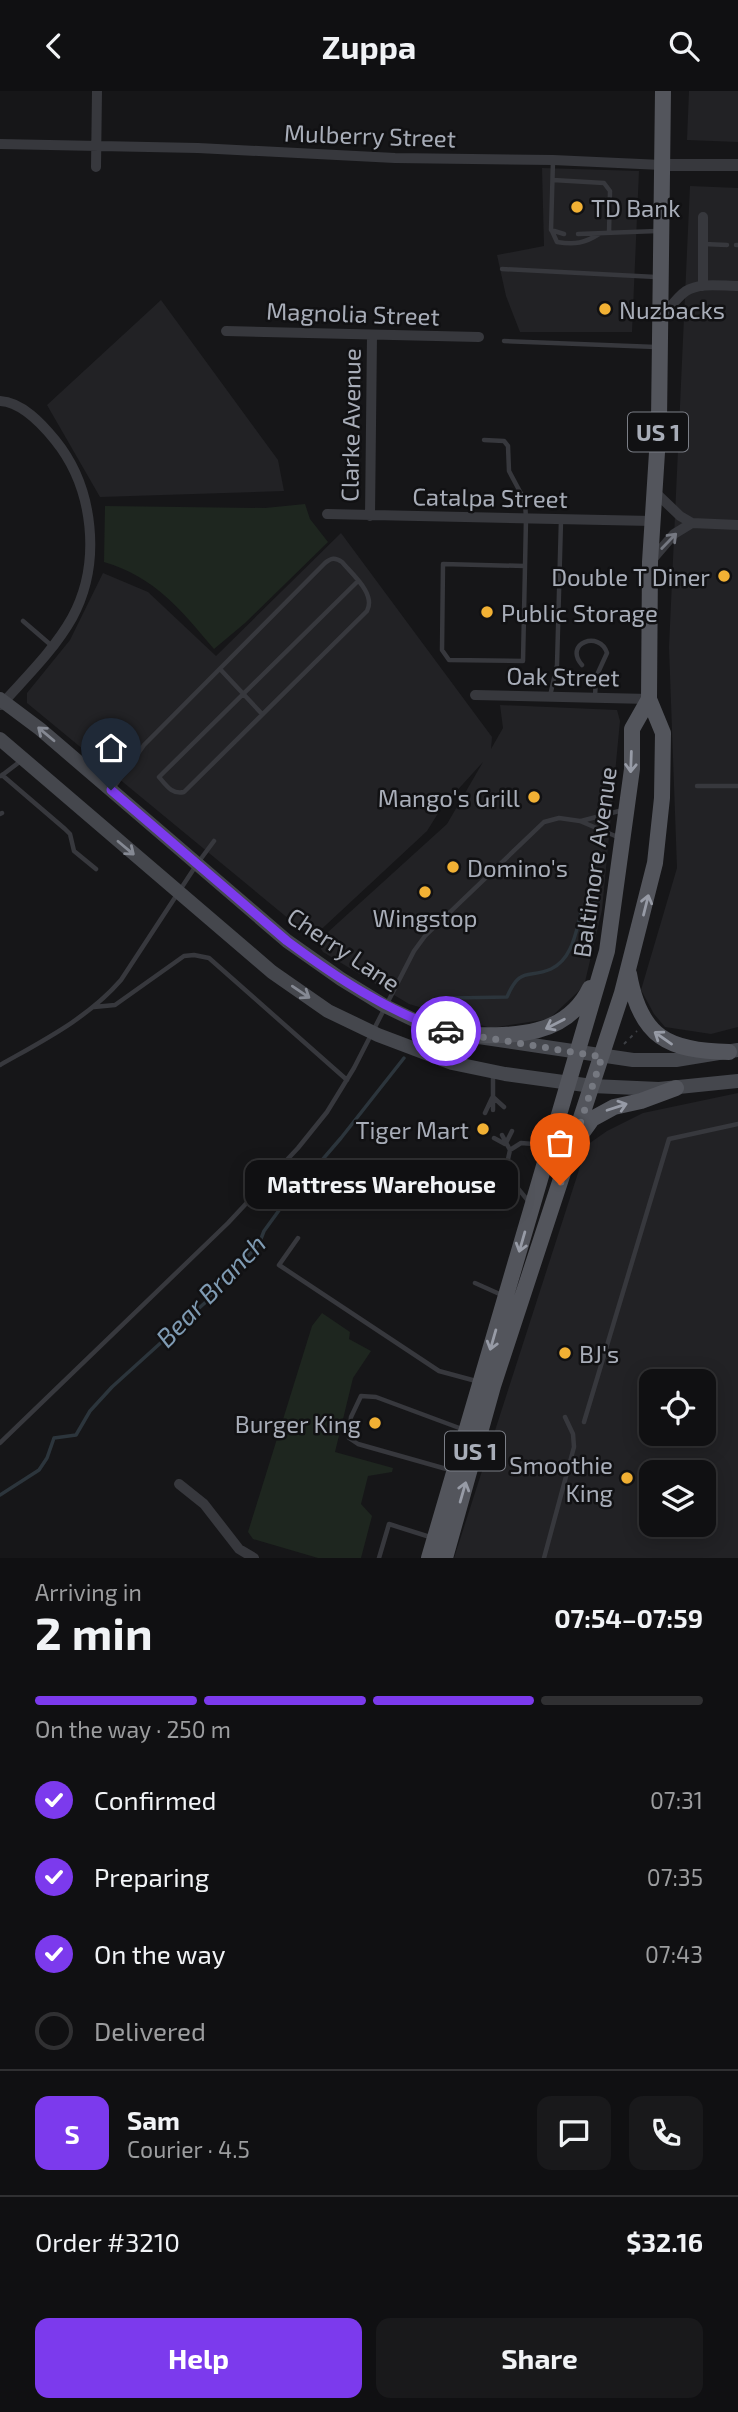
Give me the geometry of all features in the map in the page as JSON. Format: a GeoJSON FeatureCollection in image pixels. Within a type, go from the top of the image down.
{"type":"FeatureCollection","features":[{"type":"Feature","properties":{"kind":"main road","name":"Baltimore Avenue"},"geometry":{"type":"LineString","coordinates":[[429,1558],[442,1546],[513,1299],[572,1147],[602,1057],[649,895],[660,819],[663,733],[649,699],[650,562],[662,317],[663,91]]}},
{"type":"Feature","properties":{"kind":"main road","name":"Baltimore Avenue"},"geometry":{"type":"LineString","coordinates":[[513,1299],[532,1206],[607,951],[632,769],[632,729],[649,699]]}},
{"type":"Feature","properties":{"kind":"main road","name":"Cherry Lane"},"geometry":{"type":"LineString","coordinates":[[1,702],[40,729],[287,941],[341,979],[416,1021],[465,1035],[634,1061],[676,1060],[733,1051]]}},
{"type":"Feature","properties":{"kind":"main road"},"geometry":{"type":"LineString","coordinates":[[0,739],[272,972],[328,1011],[372,1033],[438,1059],[569,1083],[619,1089],[676,1088],[738,1081]]}},
{"type":"Feature","properties":{"kind":"main road"},"geometry":{"type":"LineString","coordinates":[[465,1035],[534,1033],[559,1023],[582,1002],[607,951]]}},
{"type":"Feature","properties":{"kind":"main road"},"geometry":{"type":"LineString","coordinates":[[628,971],[638,1009],[656,1034],[674,1045],[698,1051],[733,1051]]}},
{"type":"Feature","properties":{"kind":"main road"},"geometry":{"type":"LineString","coordinates":[[572,1147],[592,1119],[614,1107],[676,1088]]}},
{"type":"Feature","properties":{"kind":"main road","name":"Baltimore Avenue"},"geometry":{"type":"LineString","coordinates":[[442,1546],[454,1471],[466,1430],[487,1385]]}},
{"type":"Feature","properties":{"kind":"street"},"geometry":{"type":"LineString","coordinates":[[96,167],[97,91]]}},
{"type":"Feature","properties":{"kind":"street","name":"Mulberry Street"},"geometry":{"type":"LineString","coordinates":[[0,144],[198,148],[395,158],[553,160],[736,168]]}},
{"type":"Feature","properties":{"kind":"street"},"geometry":{"type":"LineString","coordinates":[[703,217],[703,286]]}},
{"type":"Feature","properties":{"kind":"street"},"geometry":{"type":"LineString","coordinates":[[662,317],[685,292],[703,286],[738,286]]}},
{"type":"Feature","properties":{"kind":"street","name":"Magnolia Street"},"geometry":{"type":"LineString","coordinates":[[226,331],[479,337]]}},
{"type":"Feature","properties":{"kind":"street","name":"Clarke Avenue"},"geometry":{"type":"LineString","coordinates":[[370,516],[372,335]]}},
{"type":"Feature","properties":{"kind":"street"},"geometry":{"type":"LineString","coordinates":[[0,401],[23,409],[48,430],[60,446],[74,471],[86,506],[90,538],[86,580],[77,609],[53,646],[1,702]]}},
{"type":"Feature","properties":{"kind":"street"},"geometry":{"type":"LineString","coordinates":[[654,491],[680,516],[692,523],[738,525]]}},
{"type":"Feature","properties":{"kind":"street","name":"Catalpa Street"},"geometry":{"type":"LineString","coordinates":[[327,514],[652,521]]}},
{"type":"Feature","properties":{"kind":"street"},"geometry":{"type":"LineString","coordinates":[[650,562],[674,534],[692,523]]}},
{"type":"Feature","properties":{"kind":"street","name":"Oak Street"},"geometry":{"type":"LineString","coordinates":[[475,695],[649,699]]}},
{"type":"Feature","properties":{"kind":"street"},"geometry":{"type":"LineString","coordinates":[[179,1485],[204,1504],[239,1549],[254,1558]]}},
{"type":"Feature","properties":{"kind":"lane"},"geometry":{"type":"LineString","coordinates":[[553,160],[551,230],[557,242],[570,245],[585,243],[600,233]]}},
{"type":"Feature","properties":{"kind":"lane"},"geometry":{"type":"LineString","coordinates":[[553,180],[604,183],[610,191],[609,233]]}},
{"type":"Feature","properties":{"kind":"lane"},"geometry":{"type":"LineString","coordinates":[[551,230],[564,234]]}},
{"type":"Feature","properties":{"kind":"lane"},"geometry":{"type":"LineString","coordinates":[[578,234],[662,231]]}},
{"type":"Feature","properties":{"kind":"lane"},"geometry":{"type":"LineString","coordinates":[[703,244],[727,245]]}},
{"type":"Feature","properties":{"kind":"lane"},"geometry":{"type":"LineString","coordinates":[[502,269],[661,277]]}},
{"type":"Feature","properties":{"kind":"lane"},"geometry":{"type":"LineString","coordinates":[[504,341],[661,347]]}},
{"type":"Feature","properties":{"kind":"lane"},"geometry":{"type":"LineString","coordinates":[[484,440],[504,441],[508,446],[509,471],[525,501],[526,519],[523,661],[449,660],[442,650],[443,564],[525,566]]}},
{"type":"Feature","properties":{"kind":"lane"},"geometry":{"type":"LineString","coordinates":[[550,697],[557,665],[561,519]]}},
{"type":"Feature","properties":{"kind":"lane"},"geometry":{"type":"LineString","coordinates":[[111,790],[144,745],[330,559],[337,558],[358,581],[369,596],[370,605],[367,611],[184,792],[178,793],[170,789],[159,776],[358,581]]}},
{"type":"Feature","properties":{"kind":"lane"},"geometry":{"type":"LineString","coordinates":[[23,621],[53,646]]}},
{"type":"Feature","properties":{"kind":"lane"},"geometry":{"type":"LineString","coordinates":[[582,665],[575,653],[580,645],[586,641],[605,646],[605,660],[594,675],[595,698]]}},
{"type":"Feature","properties":{"kind":"lane"},"geometry":{"type":"LineString","coordinates":[[220,669],[262,714]]}},
{"type":"Feature","properties":{"kind":"lane"},"geometry":{"type":"LineString","coordinates":[[23,759],[1,776],[65,829],[74,851],[96,869]]}},
{"type":"Feature","properties":{"kind":"lane"},"geometry":{"type":"LineString","coordinates":[[697,786],[738,786]]}},
{"type":"Feature","properties":{"kind":"lane"},"geometry":{"type":"LineString","coordinates":[[0,1443],[228,1223],[298,1148],[327,1112],[347,1080],[407,962],[425,936],[533,831],[551,819],[580,821],[627,809]]}},
{"type":"Feature","properties":{"kind":"lane"},"geometry":{"type":"LineString","coordinates":[[580,821],[623,839]]}},
{"type":"Feature","properties":{"kind":"lane"},"geometry":{"type":"LineString","coordinates":[[0,1065],[72,1024],[121,980],[214,841]]}},
{"type":"Feature","properties":{"kind":"lane"},"geometry":{"type":"LineString","coordinates":[[93,1007],[116,1005],[184,956],[209,958],[347,1080]]}},
{"type":"Feature","properties":{"kind":"lane"},"geometry":{"type":"LineString","coordinates":[[494,1071],[494,1111]]}},
{"type":"Feature","properties":{"kind":"lane"},"geometry":{"type":"LineString","coordinates":[[492,1097],[504,1107]]}},
{"type":"Feature","properties":{"kind":"lane"},"geometry":{"type":"LineString","coordinates":[[485,1113],[492,1097]]}},
{"type":"Feature","properties":{"kind":"lane"},"geometry":{"type":"LineString","coordinates":[[584,1422],[669,1139],[738,1123]]}},
{"type":"Feature","properties":{"kind":"lane"},"geometry":{"type":"LineString","coordinates":[[506,1144],[512,1131]]}},
{"type":"Feature","properties":{"kind":"lane"},"geometry":{"type":"LineString","coordinates":[[502,1135],[510,1150]]}},
{"type":"Feature","properties":{"kind":"lane"},"geometry":{"type":"LineString","coordinates":[[494,1138],[506,1144]]}},
{"type":"Feature","properties":{"kind":"lane"},"geometry":{"type":"LineString","coordinates":[[532,1206],[505,1173],[510,1150],[521,1143],[550,1145]]}},
{"type":"Feature","properties":{"kind":"lane"},"geometry":{"type":"LineString","coordinates":[[298,1238],[279,1265],[439,1371],[487,1385]]}},
{"type":"Feature","properties":{"kind":"lane"},"geometry":{"type":"LineString","coordinates":[[475,1283],[513,1299]]}},
{"type":"Feature","properties":{"kind":"lane"},"geometry":{"type":"LineString","coordinates":[[454,1471],[358,1444],[349,1438],[351,1417],[361,1396],[376,1397],[466,1430]]}},
{"type":"Feature","properties":{"kind":"lane"},"geometry":{"type":"LineString","coordinates":[[544,1558],[574,1447],[573,1434],[565,1417]]}},
{"type":"Feature","properties":{"kind":"lane"},"geometry":{"type":"LineString","coordinates":[[379,1558],[389,1524],[442,1546]]}},
{"type":"Feature","properties":{"kind":"path"},"geometry":{"type":"LineString","coordinates":[[624,1044],[640,1028]]}},
{"type":"Feature","properties":{"kind":"shaded area"},"geometry":{"type":"Polygon","coordinates":[[[689,91],[738,91],[738,142],[687,140],[689,91]]]}},
{"type":"Feature","properties":{"kind":"shaded area"},"geometry":{"type":"Polygon","coordinates":[[[542,168],[639,171],[632,332],[520,332],[506,296],[497,255],[544,246],[542,168]]]}},
{"type":"Feature","properties":{"kind":"shaded area"},"geometry":{"type":"Polygon","coordinates":[[[690,186],[738,188],[738,1027],[711,1034],[665,1027],[654,1014],[641,990],[677,868],[669,647],[690,186]]]}},
{"type":"Feature","properties":{"kind":"shaded area"},"geometry":{"type":"Polygon","coordinates":[[[161,300],[278,460],[284,491],[100,497],[47,405],[161,300]]]}},
{"type":"Feature","properties":{"kind":"shaded area"},"geometry":{"type":"Polygon","coordinates":[[[305,504],[310,519],[328,542],[245,623],[214,649],[166,596],[138,576],[104,562],[105,506],[265,508],[305,504]]]}},
{"type":"Feature","properties":{"kind":"shaded area"},"geometry":{"type":"Polygon","coordinates":[[[341,533],[492,737],[491,749],[503,728],[500,705],[617,710],[620,721],[602,910],[584,986],[549,1019],[491,1028],[409,1004],[323,952],[317,942],[447,824],[483,762],[442,807],[427,831],[312,938],[27,703],[27,693],[70,640],[103,573],[148,592],[216,656],[341,533]]]}},
{"type":"Feature","properties":{"kind":"shaded area"},"geometry":{"type":"Polygon","coordinates":[[[738,1093],[738,1558],[454,1558],[587,1145],[607,1131],[643,1113],[738,1093]]]}},
{"type":"Feature","properties":{"kind":"shaded area"},"geometry":{"type":"Polygon","coordinates":[[[322,1313],[350,1332],[349,1339],[371,1351],[353,1378],[335,1452],[393,1468],[392,1472],[368,1476],[361,1504],[372,1516],[361,1558],[318,1558],[253,1539],[248,1532],[312,1326],[322,1313]]]}},
{"type":"Feature","properties":{"kind":"waterway","name":"Bear Branch"},"geometry":{"type":"LineString","coordinates":[[442,1010],[453,998],[507,997],[521,977],[551,969],[569,951],[582,910],[599,900]]}},
{"type":"Feature","properties":{"kind":"waterway","name":"Bear Branch"},"geometry":{"type":"LineString","coordinates":[[0,1495],[39,1470],[47,1458],[54,1438],[76,1435],[90,1411],[112,1387],[208,1300],[232,1268],[259,1244],[264,1231],[280,1209],[404,1058]]}},
{"type":"Feature","properties":{"kind":"way so far"},"geometry":{"type":"LineString","coordinates":[[446,1031],[602,1057],[560,1185]]}},
{"type":"Feature","properties":{"kind":"place","name":"TD Bank"},"geometry":{"type":"Point","coordinates":[577,207]}},
{"type":"Feature","properties":{"kind":"place","name":"Nuzbacks"},"geometry":{"type":"Point","coordinates":[605,309]}},
{"type":"Feature","properties":{"kind":"place","name":"Double T Diner"},"geometry":{"type":"Point","coordinates":[724,576]}},
{"type":"Feature","properties":{"kind":"place","name":"Public Storage"},"geometry":{"type":"Point","coordinates":[487,612]}},
{"type":"Feature","properties":{"kind":"place","name":"Mango's Grill"},"geometry":{"type":"Point","coordinates":[534,797]}},
{"type":"Feature","properties":{"kind":"place","name":"Domino's"},"geometry":{"type":"Point","coordinates":[453,867]}},
{"type":"Feature","properties":{"kind":"place","name":"Wingstop"},"geometry":{"type":"Point","coordinates":[425,892]}},
{"type":"Feature","properties":{"kind":"place","name":"Tiger Mart"},"geometry":{"type":"Point","coordinates":[483,1129]}},
{"type":"Feature","properties":{"kind":"place","name":"Mattress Warehouse"},"geometry":{"type":"Point","coordinates":[560,1185]}},
{"type":"Feature","properties":{"kind":"place","name":"BJ's"},"geometry":{"type":"Point","coordinates":[565,1353]}},
{"type":"Feature","properties":{"kind":"place","name":"Burger King"},"geometry":{"type":"Point","coordinates":[375,1423]}},
{"type":"Feature","properties":{"kind":"place","name":"Smoothie King"},"geometry":{"type":"Point","coordinates":[627,1478]}},
{"type":"Feature","properties":{"kind":"route"},"geometry":{"type":"LineString","coordinates":[[111,790],[311,959],[385,1006],[416,1021],[446,1031]]}}]}
